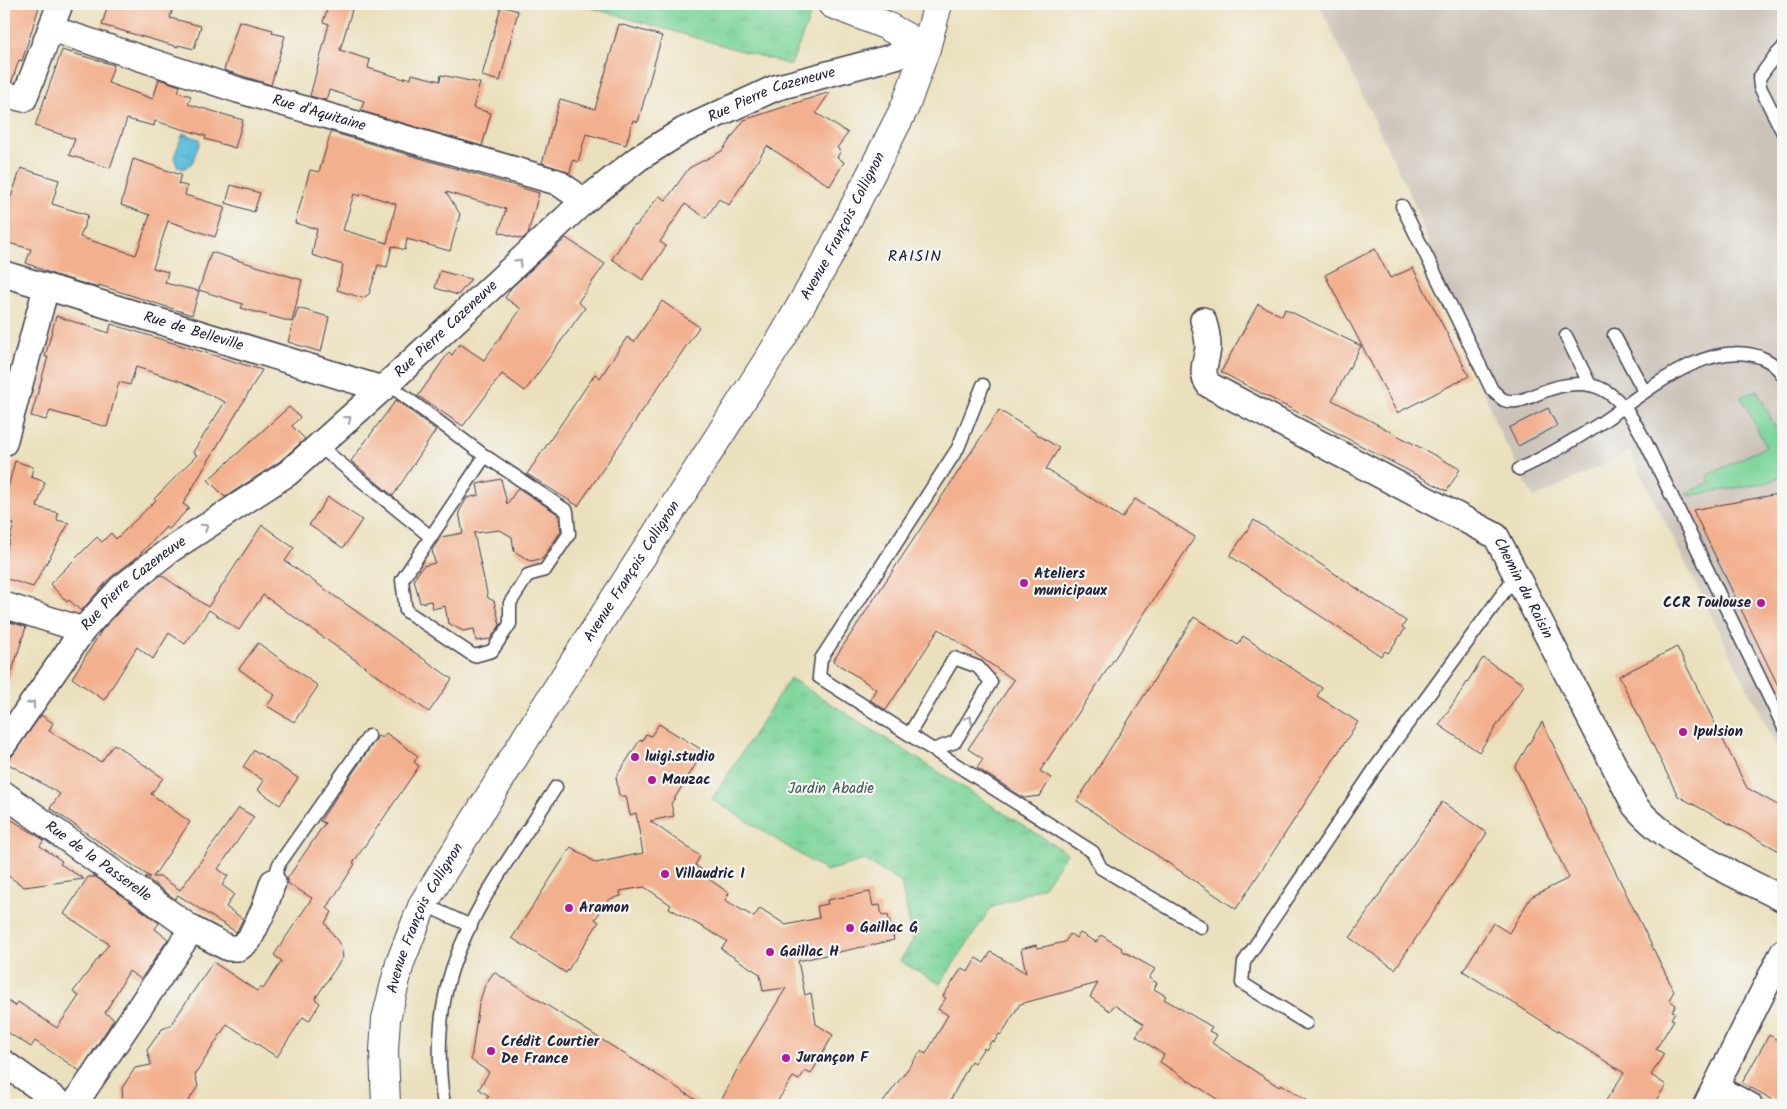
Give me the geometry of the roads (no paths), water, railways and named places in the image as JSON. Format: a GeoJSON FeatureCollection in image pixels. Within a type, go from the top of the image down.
{"type":"FeatureCollection","features":[{"type":"Feature","properties":{"kind":"street"},"geometry":{"type":"LineString","coordinates":[[4,94],[24,99],[60,4]]}},
{"type":"Feature","properties":{"kind":"street"},"geometry":{"type":"LineString","coordinates":[[832,4],[885,25],[926,48],[938,4]]}},
{"type":"Feature","properties":{"kind":"street","name":"Rue d'Aquitaine"},"geometry":{"type":"LineString","coordinates":[[52,29],[238,90],[557,182],[573,193],[582,203]]}},
{"type":"Feature","properties":{"kind":"street","name":"Rue Pierre Cazeneuve"},"geometry":{"type":"LineString","coordinates":[[4,744],[83,630],[121,588],[170,550],[288,473],[385,386],[582,203],[654,148],[684,130],[740,103],[800,81],[926,48]]}},
{"type":"Feature","properties":{"kind":"street","name":"Avenue François Collignon"},"geometry":{"type":"LineString","coordinates":[[386,1105],[384,1050],[386,1020],[402,956],[423,904],[548,704],[782,338],[827,260],[901,114],[926,48]]}},
{"type":"Feature","properties":{"kind":"street","name":"Rue de Belleville"},"geometry":{"type":"LineString","coordinates":[[4,274],[46,288],[385,386]]}},
{"type":"Feature","properties":{"kind":"street"},"geometry":{"type":"LineString","coordinates":[[4,444],[46,288]]}},
{"type":"Feature","properties":{"kind":"street","name":"Chemin du Raisin"},"geometry":{"type":"LineString","coordinates":[[1203,320],[1208,340],[1204,380],[1209,386],[1496,536],[1627,791],[1647,820],[1669,837],[1783,899]]}},
{"type":"Feature","properties":{"kind":"street"},"geometry":{"type":"LineString","coordinates":[[4,605],[83,630]]}},
{"type":"Feature","properties":{"kind":"street","name":"Rue de la Passerelle"},"geometry":{"type":"LineString","coordinates":[[4,794],[192,929],[228,948],[238,948],[249,940],[264,909],[273,882]]}},
{"type":"Feature","properties":{"kind":"street"},"geometry":{"type":"LineString","coordinates":[[74,1105],[192,929]]}},
{"type":"Feature","properties":{"kind":"street"},"geometry":{"type":"LineString","coordinates":[[1749,1105],[1711,1097],[1783,952]]}},
{"type":"Feature","properties":{"kind":"street"},"geometry":{"type":"LineString","coordinates":[[4,1063],[63,1105]]}},
{"type":"Feature","properties":{"kind":"lane"},"geometry":{"type":"LineString","coordinates":[[1783,48],[1763,72],[1759,83],[1783,133]]}},
{"type":"Feature","properties":{"kind":"lane"},"geometry":{"type":"LineString","coordinates":[[1402,206],[1492,390],[1503,400],[1514,402],[1565,384],[1590,385],[1609,391],[1623,406],[1646,443],[1783,726]]}},
{"type":"Feature","properties":{"kind":"lane"},"geometry":{"type":"LineString","coordinates":[[1614,335],[1644,391]]}},
{"type":"Feature","properties":{"kind":"lane"},"geometry":{"type":"LineString","coordinates":[[1566,336],[1590,385]]}},
{"type":"Feature","properties":{"kind":"lane"},"geometry":{"type":"LineString","coordinates":[[1519,469],[1562,448],[1644,391],[1702,361],[1724,354],[1744,353],[1760,357],[1775,365],[1783,376]]}},
{"type":"Feature","properties":{"kind":"lane"},"geometry":{"type":"LineString","coordinates":[[982,385],[958,448],[821,660],[819,676],[910,732],[1093,852],[1101,868],[1201,927]]}},
{"type":"Feature","properties":{"kind":"lane"},"geometry":{"type":"LineString","coordinates":[[385,386],[567,511],[569,534],[544,570],[528,575],[510,603],[510,624],[492,651],[474,656],[406,610],[402,580],[485,456]]}},
{"type":"Feature","properties":{"kind":"lane"},"geometry":{"type":"LineString","coordinates":[[318,446],[431,537]]}},
{"type":"Feature","properties":{"kind":"lane"},"geometry":{"type":"LineString","coordinates":[[1306,1023],[1242,983],[1244,962],[1376,767],[1517,574]]}},
{"type":"Feature","properties":{"kind":"lane"},"geometry":{"type":"LineString","coordinates":[[910,732],[954,658],[978,667],[991,682],[955,742],[935,749]]}},
{"type":"Feature","properties":{"kind":"lane"},"geometry":{"type":"LineString","coordinates":[[273,882],[279,864],[369,736]]}},
{"type":"Feature","properties":{"kind":"lane"},"geometry":{"type":"LineString","coordinates":[[444,1105],[438,1070],[444,1008],[452,970],[471,926],[513,853],[556,787]]}},
{"type":"Feature","properties":{"kind":"lane"},"geometry":{"type":"LineString","coordinates":[[423,904],[471,926]]}},
{"type":"Feature","properties":{"kind":"water"},"geometry":{"type":"Polygon","coordinates":[[[183,133],[199,139],[200,142],[192,163],[183,169],[177,166],[174,157],[183,133]]]}},
{"type":"Feature","properties":{"kind":"place","name":"Ateliers municipaux"},"geometry":{"type":"Point","coordinates":[1024,583]}},
{"type":"Feature","properties":{"kind":"place","name":"CCR Toulouse"},"geometry":{"type":"Point","coordinates":[1761,603]}},
{"type":"Feature","properties":{"kind":"place","name":"1pulsion"},"geometry":{"type":"Point","coordinates":[1683,732]}},
{"type":"Feature","properties":{"kind":"place","name":"luigi.studio"},"geometry":{"type":"Point","coordinates":[635,757]}},
{"type":"Feature","properties":{"kind":"place","name":"Mauzac"},"geometry":{"type":"Point","coordinates":[652,780]}},
{"type":"Feature","properties":{"kind":"place","name":"Villaudric I"},"geometry":{"type":"Point","coordinates":[665,874]}},
{"type":"Feature","properties":{"kind":"place","name":"Aramon"},"geometry":{"type":"Point","coordinates":[569,908]}},
{"type":"Feature","properties":{"kind":"place","name":"Gaillac G"},"geometry":{"type":"Point","coordinates":[850,928]}},
{"type":"Feature","properties":{"kind":"place","name":"Gaillac H"},"geometry":{"type":"Point","coordinates":[770,952]}},
{"type":"Feature","properties":{"kind":"place","name":"Crédit Courtier De France"},"geometry":{"type":"Point","coordinates":[491,1051]}},
{"type":"Feature","properties":{"kind":"place","name":"Jurançon F"},"geometry":{"type":"Point","coordinates":[786,1058]}},
{"type":"Feature","properties":{"kind":"district","name":"RAISIN"},"geometry":{"type":"Point","coordinates":[915,256]}},
{"type":"Feature","properties":{"kind":"park label","name":"Jardin Abadie"},"geometry":{"type":"Point","coordinates":[831,789]}}]}
